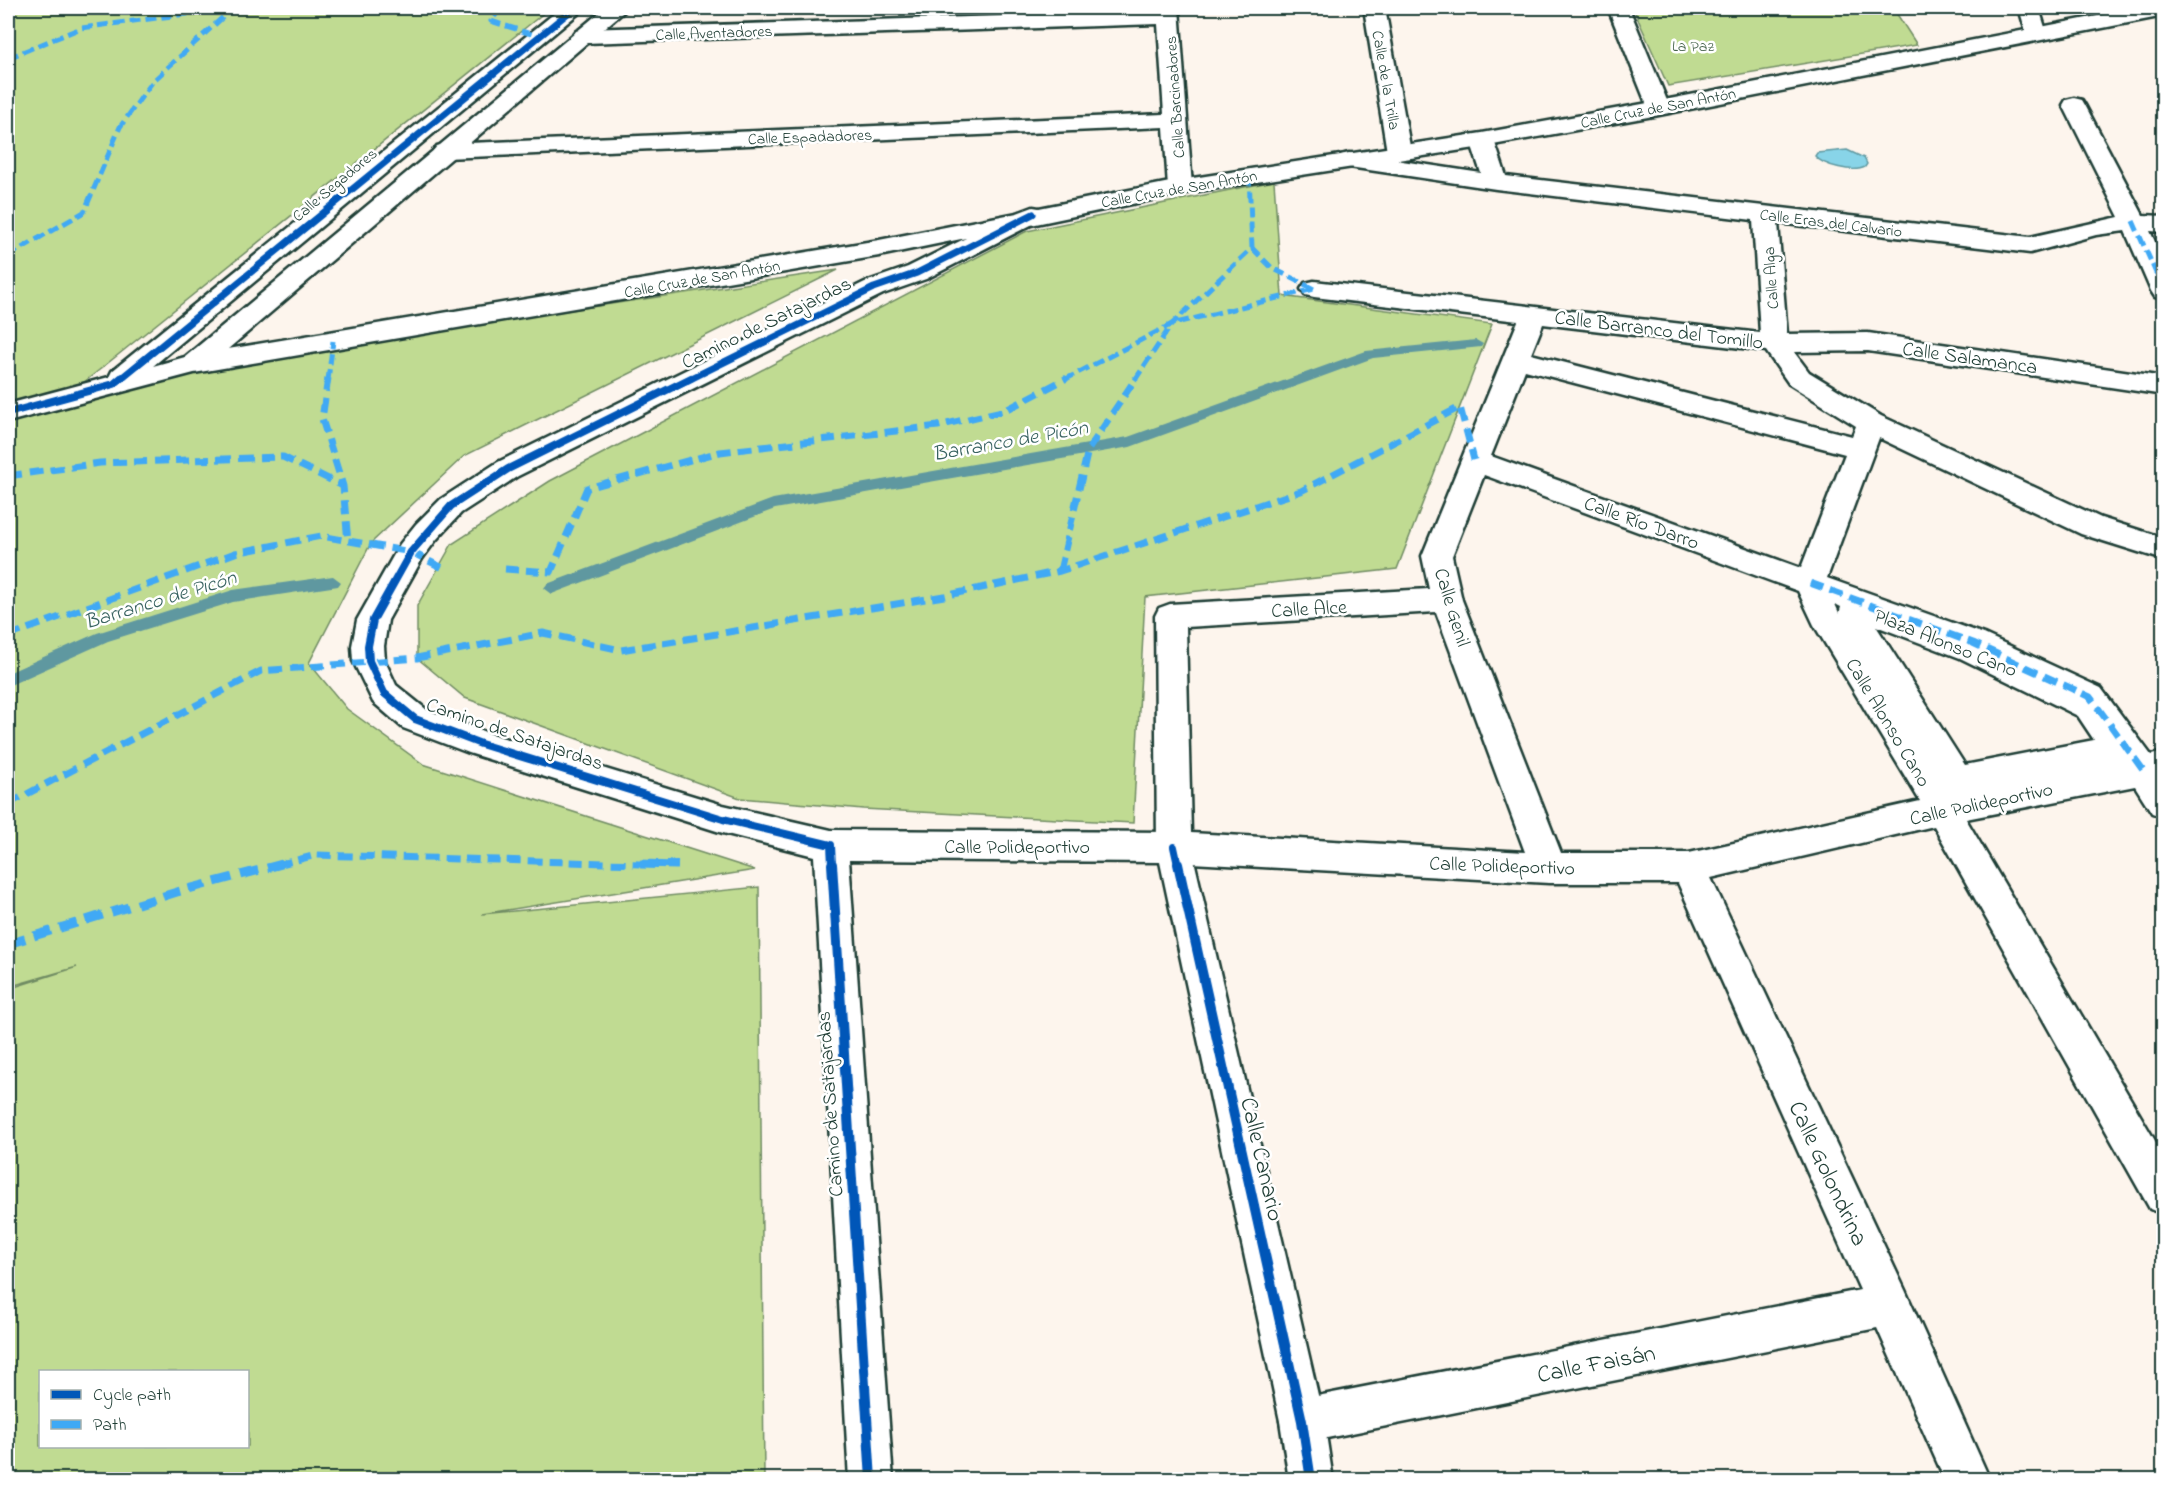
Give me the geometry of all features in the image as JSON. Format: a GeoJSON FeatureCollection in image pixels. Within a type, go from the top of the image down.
{"type":"FeatureCollection","features":[{"type":"Feature","properties":{"kind":"street","name":"Calle Segadores"},"geometry":{"type":"LineString","coordinates":[[114,384],[574,8]]}},
{"type":"Feature","properties":{"kind":"street"},"geometry":{"type":"LineString","coordinates":[[194,363],[617,8]]}},
{"type":"Feature","properties":{"kind":"street","name":"Calle de la Trilla"},"geometry":{"type":"LineString","coordinates":[[1374,8],[1399,152]]}},
{"type":"Feature","properties":{"kind":"street"},"geometry":{"type":"LineString","coordinates":[[1618,8],[1659,108]]}},
{"type":"Feature","properties":{"kind":"street"},"geometry":{"type":"LineString","coordinates":[[2030,8],[2036,34]]}},
{"type":"Feature","properties":{"kind":"street"},"geometry":{"type":"LineString","coordinates":[[2106,8],[2132,15]]}},
{"type":"Feature","properties":{"kind":"street","name":"Calle Cruz de San Antón"},"geometry":{"type":"LineString","coordinates":[[8,413],[194,363],[879,248],[1033,214],[1180,187],[1482,140],[1659,108],[2163,9]]}},
{"type":"Feature","properties":{"kind":"street","name":"Calle Aventadores"},"geometry":{"type":"LineString","coordinates":[[584,36],[1168,12]]}},
{"type":"Feature","properties":{"kind":"street","name":"Calle Barcinadores"},"geometry":{"type":"LineString","coordinates":[[1168,12],[1180,187]]}},
{"type":"Feature","properties":{"kind":"street"},"geometry":{"type":"LineString","coordinates":[[2074,105],[2133,221],[2163,291]]}},
{"type":"Feature","properties":{"kind":"street","name":"Calle Espadadores"},"geometry":{"type":"LineString","coordinates":[[445,151],[1176,120]]}},
{"type":"Feature","properties":{"kind":"street"},"geometry":{"type":"LineString","coordinates":[[1482,140],[1496,182]]}},
{"type":"Feature","properties":{"kind":"street","name":"Calle Eras del Calvario"},"geometry":{"type":"LineString","coordinates":[[1349,160],[1496,182],[2030,245],[2097,226],[2133,221],[2163,224]]}},
{"type":"Feature","properties":{"kind":"street","name":"Camino de Satajardas"},"geometry":{"type":"LineString","coordinates":[[871,1479],[831,845],[723,819],[481,744],[415,719],[384,693],[369,661],[368,646],[373,620],[411,552],[451,506],[508,469],[874,288],[917,273],[1033,214]]}},
{"type":"Feature","properties":{"kind":"street","name":"Calle Alga"},"geometry":{"type":"LineString","coordinates":[[1765,214],[1774,342]]}},
{"type":"Feature","properties":{"kind":"street"},"geometry":{"type":"LineString","coordinates":[[917,273],[921,262],[918,239]]}},
{"type":"Feature","properties":{"kind":"street","name":"Camino de Satajardas"},"geometry":{"type":"LineString","coordinates":[[874,288],[884,272],[879,248]]}},
{"type":"Feature","properties":{"kind":"street","name":"Calle Barranco del Tomillo"},"geometry":{"type":"LineString","coordinates":[[1314,289],[1774,342],[1799,378],[1866,436]]}},
{"type":"Feature","properties":{"kind":"street","name":"Calle Genil"},"geometry":{"type":"LineString","coordinates":[[1534,314],[1437,556],[1447,600],[1549,868]]}},
{"type":"Feature","properties":{"kind":"street","name":"Calle Salamanca"},"geometry":{"type":"LineString","coordinates":[[1774,342],[1868,342],[2163,386]]}},
{"type":"Feature","properties":{"kind":"street","name":"Calle Barranco del Tomillo"},"geometry":{"type":"LineString","coordinates":[[1516,359],[1866,436],[2091,526],[2163,549]]}},
{"type":"Feature","properties":{"kind":"street"},"geometry":{"type":"LineString","coordinates":[[1810,583],[1866,436]]}},
{"type":"Feature","properties":{"kind":"street","name":"Calle Río Darro"},"geometry":{"type":"LineString","coordinates":[[1474,460],[1973,643],[2090,697],[2141,761]]}},
{"type":"Feature","properties":{"kind":"street","name":"Calle Alonso Cano"},"geometry":{"type":"LineString","coordinates":[[1810,583],[1825,617],[1943,810],[2163,1195]]}},
{"type":"Feature","properties":{"kind":"street","name":"Calle Alce"},"geometry":{"type":"LineString","coordinates":[[1170,616],[1447,600]]}},
{"type":"Feature","properties":{"kind":"street","name":"Plaza Alonso Cano"},"geometry":{"type":"LineString","coordinates":[[1864,609],[1971,649],[2089,706],[2141,761],[1957,780],[1854,617],[1855,610],[1864,609]]}},
{"type":"Feature","properties":{"kind":"street","name":"Calle Canario"},"geometry":{"type":"LineString","coordinates":[[1170,616],[1174,847],[1302,1421],[1311,1479]]}},
{"type":"Feature","properties":{"kind":"street"},"geometry":{"type":"LineString","coordinates":[[2141,761],[2163,803]]}},
{"type":"Feature","properties":{"kind":"street","name":"Calle Polideportivo"},"geometry":{"type":"LineString","coordinates":[[831,845],[1174,847],[1549,868],[1689,868],[1943,810],[2141,761]]}},
{"type":"Feature","properties":{"kind":"street","name":"Calle Golondrina"},"geometry":{"type":"LineString","coordinates":[[1689,868],[1968,1479]]}},
{"type":"Feature","properties":{"kind":"street","name":"Calle Faisán"},"geometry":{"type":"LineString","coordinates":[[1302,1421],[1890,1305]]}},
{"type":"Feature","properties":{"kind":"green space"},"geometry":{"type":"Polygon","coordinates":[[[8,8],[550,8],[83,383],[838,270],[464,456],[371,543],[309,663],[347,709],[423,764],[755,870],[482,914],[759,887],[764,1479],[8,1479],[8,989],[77,967],[8,987],[8,8]]]}},
{"type":"Feature","properties":{"kind":"green space","name":"La Paz"},"geometry":{"type":"Polygon","coordinates":[[[1633,8],[1893,8],[1917,45],[1668,86],[1633,8]]]}},
{"type":"Feature","properties":{"kind":"green space"},"geometry":{"type":"Polygon","coordinates":[[[1274,181],[1282,296],[1492,324],[1397,569],[1145,597],[1133,823],[863,809],[740,798],[465,698],[417,658],[417,606],[452,544],[550,481],[1027,231],[1274,181]]]}},
{"type":"Feature","properties":{"kind":"water"},"geometry":{"type":"Polygon","coordinates":[[[1847,150],[1864,158],[1867,164],[1865,167],[1860,169],[1839,168],[1815,156],[1817,153],[1847,150]]]}},
{"type":"Feature","properties":{"kind":"waterway","name":"Barranco de Picón"},"geometry":{"type":"LineString","coordinates":[[552,588],[773,504],[1130,442],[1371,354],[1476,344]]}},
{"type":"Feature","properties":{"kind":"waterway","name":"Barranco de Picón"},"geometry":{"type":"LineString","coordinates":[[8,680],[103,637],[233,596],[333,582]]}},
{"type":"Feature","properties":{"kind":"marked path"},"geometry":{"type":"LineString","coordinates":[[8,58],[81,28],[232,8]]}},
{"type":"Feature","properties":{"kind":"marked path"},"geometry":{"type":"LineString","coordinates":[[8,256],[84,212],[120,127],[153,81],[233,8]]}},
{"type":"Feature","properties":{"kind":"marked path"},"geometry":{"type":"LineString","coordinates":[[501,8],[491,21],[537,36]]}},
{"type":"Feature","properties":{"kind":"marked path"},"geometry":{"type":"LineString","coordinates":[[1060,571],[1088,450],[1172,324],[1252,248],[1249,175]]}},
{"type":"Feature","properties":{"kind":"marked path"},"geometry":{"type":"LineString","coordinates":[[2133,221],[2164,291]]}},
{"type":"Feature","properties":{"kind":"marked path"},"geometry":{"type":"LineString","coordinates":[[1252,248],[1272,268],[1314,289]]}},
{"type":"Feature","properties":{"kind":"marked path"},"geometry":{"type":"LineString","coordinates":[[505,569],[551,572],[587,488],[720,452],[938,426],[1006,410],[1172,324],[1314,289]]}},
{"type":"Feature","properties":{"kind":"marked path"},"geometry":{"type":"LineString","coordinates":[[333,341],[322,419],[343,486],[348,542]]}},
{"type":"Feature","properties":{"kind":"marked path"},"geometry":{"type":"LineString","coordinates":[[8,804],[261,671],[417,658],[543,633],[621,650],[944,596],[1060,571],[1301,491],[1460,407],[1474,460]]}},
{"type":"Feature","properties":{"kind":"marked path"},"geometry":{"type":"LineString","coordinates":[[8,476],[100,463],[283,457],[343,486]]}},
{"type":"Feature","properties":{"kind":"marked path"},"geometry":{"type":"LineString","coordinates":[[8,636],[235,553],[321,536],[411,552],[443,568]]}},
{"type":"Feature","properties":{"kind":"marked path"},"geometry":{"type":"LineString","coordinates":[[1810,583],[1973,643],[2090,697],[2143,770]]}},
{"type":"Feature","properties":{"kind":"marked path"},"geometry":{"type":"LineString","coordinates":[[8,944],[177,892],[316,855],[678,865]]}},
{"type":"Feature","properties":{"kind":"cycle path"},"geometry":{"type":"LineString","coordinates":[[8,413],[114,384],[574,8]]}},
{"type":"Feature","properties":{"kind":"cycle path"},"geometry":{"type":"LineString","coordinates":[[871,1480],[831,845],[723,819],[481,744],[415,719],[384,693],[369,661],[368,646],[373,620],[411,552],[426,532],[451,506],[508,469],[874,288],[917,273],[1033,214]]}},
{"type":"Feature","properties":{"kind":"cycle path"},"geometry":{"type":"LineString","coordinates":[[1174,847],[1302,1421],[1311,1480]]}}]}
